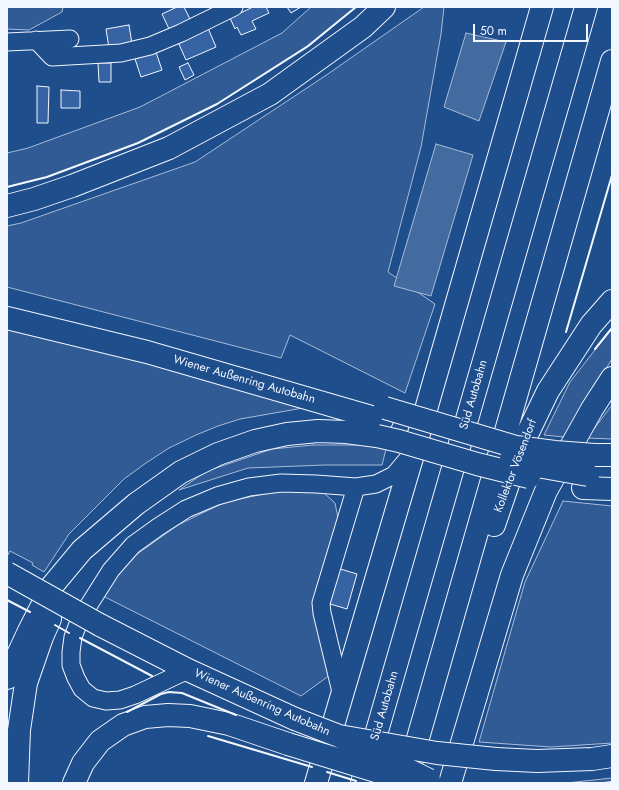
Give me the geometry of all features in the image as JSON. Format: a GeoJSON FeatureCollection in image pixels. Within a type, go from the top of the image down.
{"type":"FeatureCollection","features":[{"type":"Feature","properties":{"kind":"highway"},"geometry":{"type":"LineString","coordinates":[[7,206],[34,199],[72,186],[169,148],[270,94],[363,27],[384,7]]}},
{"type":"Feature","properties":{"kind":"highway"},"geometry":{"type":"LineString","coordinates":[[316,783],[414,451],[542,7]]}},
{"type":"Feature","properties":{"kind":"highway","name":"Süd Autobahn"},"geometry":{"type":"LineString","coordinates":[[362,783],[586,7]]}},
{"type":"Feature","properties":{"kind":"highway"},"geometry":{"type":"LineString","coordinates":[[405,783],[612,61]]}},
{"type":"Feature","properties":{"kind":"highway","name":"Kollektor Vösendorf"},"geometry":{"type":"LineString","coordinates":[[465,574],[485,552],[520,449],[548,391],[591,325],[612,302]]}},
{"type":"Feature","properties":{"kind":"highway","name":"Wiener Außenring Autobahn"},"geometry":{"type":"LineString","coordinates":[[7,318],[147,352],[332,405],[381,421]]}},
{"type":"Feature","properties":{"kind":"highway"},"geometry":{"type":"LineString","coordinates":[[74,783],[83,763],[100,740],[122,725],[145,717],[168,715],[190,716],[228,724],[402,780],[440,782],[514,568],[546,491],[592,409],[612,378]]}},
{"type":"Feature","properties":{"kind":"highway"},"geometry":{"type":"LineString","coordinates":[[381,421],[543,467],[612,489]]}},
{"type":"Feature","properties":{"kind":"highway"},"geometry":{"type":"LineString","coordinates":[[381,421],[399,441],[477,464],[533,478],[585,481],[612,478]]}},
{"type":"Feature","properties":{"kind":"highway"},"geometry":{"type":"LineString","coordinates":[[7,678],[28,631],[52,586],[82,550],[136,504],[181,472],[218,454],[255,441],[287,434],[318,431],[346,432],[381,421],[516,447],[555,452],[603,455]]}},
{"type":"Feature","properties":{"kind":"highway"},"geometry":{"type":"LineString","coordinates":[[17,783],[19,730],[26,683],[42,637],[62,592],[98,537]]}},
{"type":"Feature","properties":{"kind":"highway","name":"Wiener Außenring Autobahn"},"geometry":{"type":"LineString","coordinates":[[7,573],[100,625],[188,670],[339,736],[392,763],[440,782]]}},
{"type":"Feature","properties":{"kind":"highway"},"geometry":{"type":"LineString","coordinates":[[339,736],[437,753],[496,759],[538,761],[592,759],[612,756]]}},
{"type":"Feature","properties":{"kind":"street"},"geometry":{"type":"LineString","coordinates":[[36,40],[52,57],[122,53],[150,46],[181,33],[234,7]]}},
{"type":"Feature","properties":{"kind":"street"},"geometry":{"type":"LineString","coordinates":[[7,42],[70,39]]}},
{"type":"Feature","properties":{"kind":"street"},"geometry":{"type":"LineString","coordinates":[[188,670],[135,696],[120,700],[106,701],[93,698],[82,689],[76,678],[71,666],[71,652],[73,637],[80,619],[111,570],[133,545],[186,509],[216,496],[243,489],[281,483],[356,487],[376,484],[394,475],[414,451]]}},
{"type":"Feature","properties":{"kind":"street"},"geometry":{"type":"LineString","coordinates":[[342,696],[322,614],[321,603],[356,487]]}},
{"type":"Feature","properties":{"kind":"shaded area"},"geometry":{"type":"Polygon","coordinates":[[[7,7],[63,7],[62,12],[29,30],[7,29],[7,7]]]}},
{"type":"Feature","properties":{"kind":"shaded area"},"geometry":{"type":"Polygon","coordinates":[[[311,7],[356,7],[308,47],[216,105],[138,143],[47,177],[7,187],[7,153],[28,148],[140,107],[282,33],[311,7]]]}},
{"type":"Feature","properties":{"kind":"shaded area"},"geometry":{"type":"Polygon","coordinates":[[[424,7],[444,7],[441,34],[421,147],[388,272],[435,304],[405,393],[290,335],[281,358],[7,287],[7,226],[21,223],[195,162],[325,76],[424,7]]]}},
{"type":"Feature","properties":{"kind":"shaded area"},"geometry":{"type":"Polygon","coordinates":[[[466,33],[506,42],[479,121],[444,107],[466,33]]]}},
{"type":"Feature","properties":{"kind":"shaded area"},"geometry":{"type":"Polygon","coordinates":[[[436,144],[473,155],[431,296],[394,286],[436,144]]]}},
{"type":"Feature","properties":{"kind":"shaded area"},"geometry":{"type":"Polygon","coordinates":[[[612,328],[612,359],[564,437],[544,435],[570,382],[612,328]]]}},
{"type":"Feature","properties":{"kind":"shaded area"},"geometry":{"type":"Polygon","coordinates":[[[7,329],[74,344],[303,408],[240,419],[218,426],[169,448],[124,479],[69,534],[44,572],[32,565],[33,563],[10,551],[7,555],[7,329]]]}},
{"type":"Feature","properties":{"kind":"shaded area"},"geometry":{"type":"Polygon","coordinates":[[[612,405],[612,439],[587,438],[612,405]]]}},
{"type":"Feature","properties":{"kind":"shaded area"},"geometry":{"type":"Polygon","coordinates":[[[313,445],[365,445],[386,449],[382,465],[325,465],[248,468],[179,490],[207,471],[272,449],[313,445]]]}},
{"type":"Feature","properties":{"kind":"shaded area"},"geometry":{"type":"Polygon","coordinates":[[[279,491],[324,493],[335,503],[338,518],[317,586],[317,613],[330,675],[301,696],[103,596],[123,564],[178,525],[225,502],[279,491]]]}},
{"type":"Feature","properties":{"kind":"shaded area"},"geometry":{"type":"Polygon","coordinates":[[[563,501],[612,506],[612,743],[551,747],[479,742],[525,582],[563,501]]]}},
{"type":"Feature","properties":{"kind":"shaded area"},"geometry":{"type":"Polygon","coordinates":[[[612,778],[612,783],[566,783],[612,778]]]}},
{"type":"Feature","properties":{"kind":"building"},"geometry":{"type":"Polygon","coordinates":[[[177,7],[184,7],[191,21],[170,31],[162,14],[177,7]]]}},
{"type":"Feature","properties":{"kind":"building"},"geometry":{"type":"Polygon","coordinates":[[[253,7],[266,7],[269,13],[252,21],[256,29],[241,35],[237,27],[235,29],[230,18],[253,7]]]}},
{"type":"Feature","properties":{"kind":"building"},"geometry":{"type":"Polygon","coordinates":[[[287,7],[301,7],[291,13],[287,7]]]}},
{"type":"Feature","properties":{"kind":"building"},"geometry":{"type":"Polygon","coordinates":[[[129,25],[132,44],[109,48],[106,29],[129,25]]]}},
{"type":"Feature","properties":{"kind":"building"},"geometry":{"type":"Polygon","coordinates":[[[208,28],[216,47],[186,60],[178,42],[208,28]]]}},
{"type":"Feature","properties":{"kind":"building"},"geometry":{"type":"Polygon","coordinates":[[[156,52],[162,70],[141,77],[135,59],[156,52]]]}},
{"type":"Feature","properties":{"kind":"building"},"geometry":{"type":"Polygon","coordinates":[[[98,63],[111,63],[111,82],[99,82],[98,63]]]}},
{"type":"Feature","properties":{"kind":"building"},"geometry":{"type":"Polygon","coordinates":[[[188,63],[194,75],[185,80],[179,67],[188,63]]]}},
{"type":"Feature","properties":{"kind":"building"},"geometry":{"type":"Polygon","coordinates":[[[37,86],[49,87],[48,123],[37,123],[37,86]]]}},
{"type":"Feature","properties":{"kind":"building"},"geometry":{"type":"Polygon","coordinates":[[[61,90],[80,91],[80,108],[61,108],[61,90]]]}},
{"type":"Feature","properties":{"kind":"building"},"geometry":{"type":"Polygon","coordinates":[[[337,568],[357,574],[347,609],[327,603],[337,568]]]}},
{"type":"Feature","properties":{"kind":"wall"},"geometry":{"type":"LineString","coordinates":[[7,187],[47,177],[138,143],[217,104],[308,46],[356,7]]}},
{"type":"Feature","properties":{"kind":"wall"},"geometry":{"type":"LineString","coordinates":[[566,332],[612,175]]}},
{"type":"Feature","properties":{"kind":"wall"},"geometry":{"type":"LineString","coordinates":[[595,349],[612,328]]}},
{"type":"Feature","properties":{"kind":"wall"},"geometry":{"type":"LineString","coordinates":[[7,600],[30,612]]}},
{"type":"Feature","properties":{"kind":"wall"},"geometry":{"type":"LineString","coordinates":[[55,625],[69,633]]}},
{"type":"Feature","properties":{"kind":"wall"},"geometry":{"type":"LineString","coordinates":[[80,638],[152,676]]}},
{"type":"Feature","properties":{"kind":"wall"},"geometry":{"type":"LineString","coordinates":[[127,712],[161,694],[169,692],[182,693],[236,715]]}},
{"type":"Feature","properties":{"kind":"wall"},"geometry":{"type":"LineString","coordinates":[[208,736],[312,767]]}},
{"type":"Feature","properties":{"kind":"wall"},"geometry":{"type":"LineString","coordinates":[[327,772],[356,781]]}},
{"type":"Feature","properties":{"kind":"wall"},"geometry":{"type":"LineString","coordinates":[[604,783],[612,782]]}}]}
